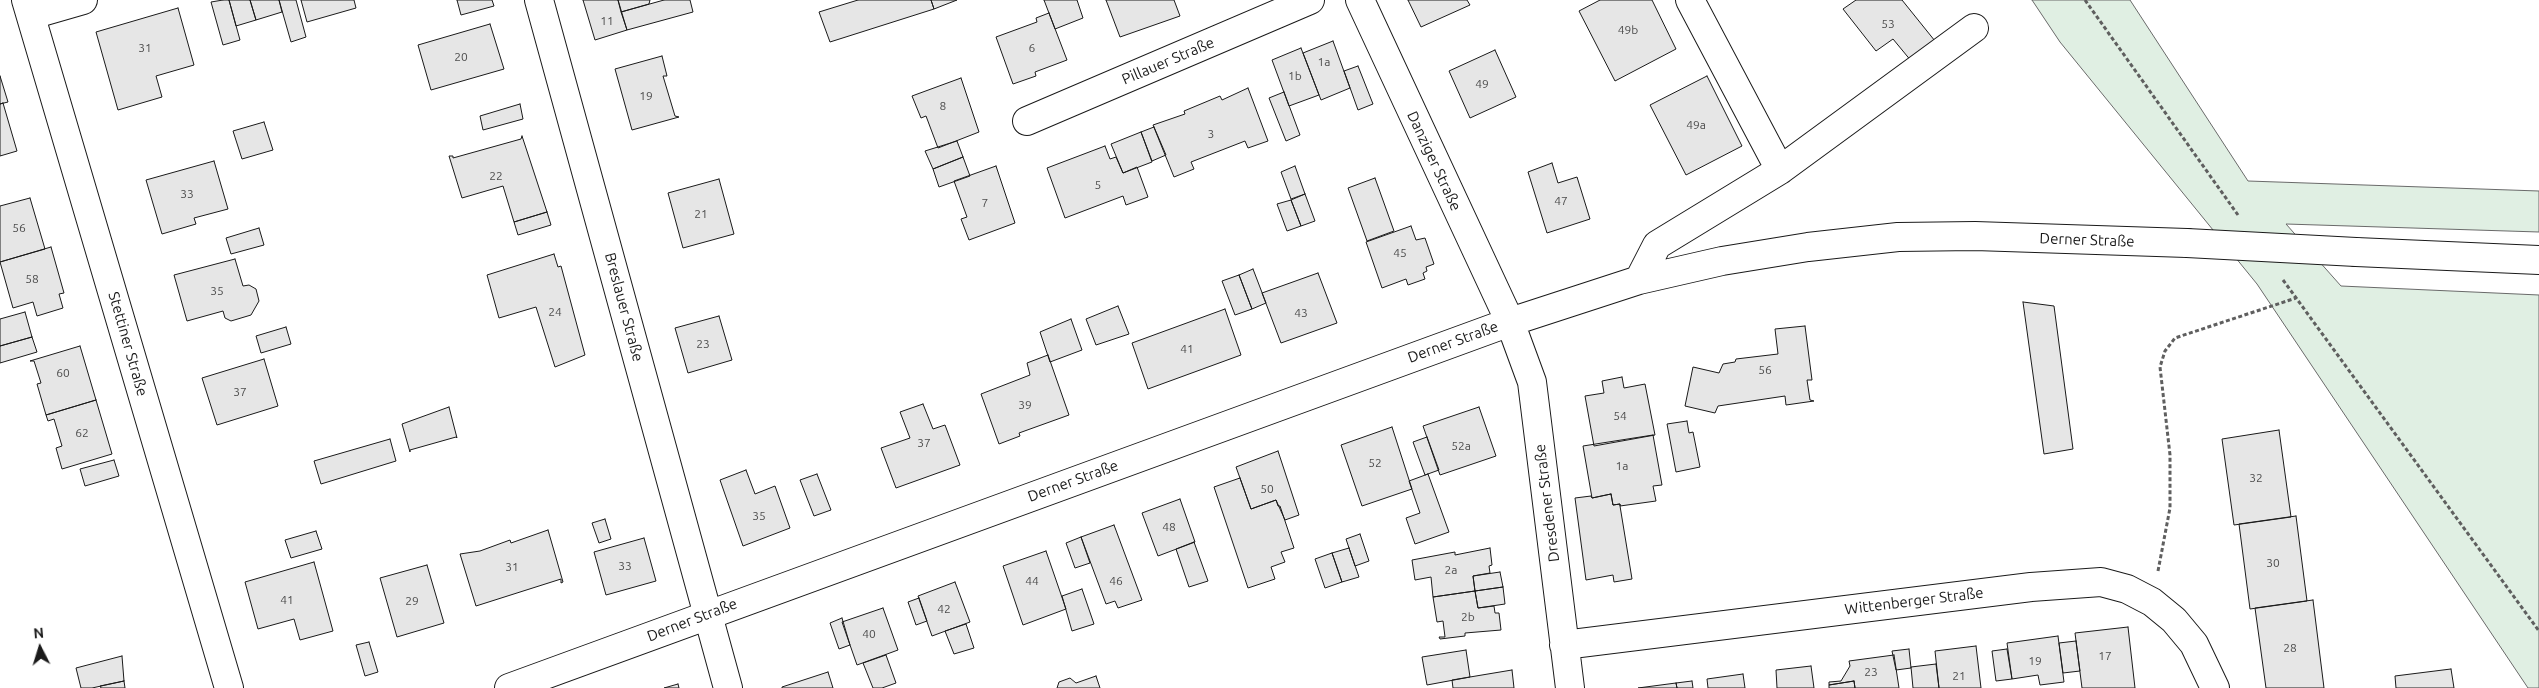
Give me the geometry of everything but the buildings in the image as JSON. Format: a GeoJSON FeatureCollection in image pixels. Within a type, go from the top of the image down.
{"type":"FeatureCollection","features":[{"type":"Feature","properties":{"kind":"street"},"geometry":{"type":"LineString","coordinates":[[29,8],[82,0]]}},
{"type":"Feature","properties":{"kind":"street","name":"Breslauer Straße"},"geometry":{"type":"LineString","coordinates":[[539,0],[728,688]]}},
{"type":"Feature","properties":{"kind":"street","name":"Pillauer Straße"},"geometry":{"type":"LineString","coordinates":[[1027,121],[1310,0]]}},
{"type":"Feature","properties":{"kind":"street","name":"Danziger Straße"},"geometry":{"type":"LineString","coordinates":[[1360,0],[1510,322]]}},
{"type":"Feature","properties":{"kind":"street"},"geometry":{"type":"LineString","coordinates":[[1690,0],[1780,170]]}},
{"type":"Feature","properties":{"kind":"street","name":"Stettiner Straße"},"geometry":{"type":"LineString","coordinates":[[29,8],[229,688]]}},
{"type":"Feature","properties":{"kind":"street"},"geometry":{"type":"LineString","coordinates":[[1638,280],[1657,245],[1780,170],[1974,28]]}},
{"type":"Feature","properties":{"kind":"street","name":"Derner Straße"},"geometry":{"type":"LineString","coordinates":[[510,688],[1510,322],[1638,280],[1722,261],[1789,250],[1898,237],[1975,236],[2187,243],[2539,260]]}},
{"type":"Feature","properties":{"kind":"street","name":"Dresdener Straße"},"geometry":{"type":"LineString","coordinates":[[1510,322],[1532,382],[1570,688]]}},
{"type":"Feature","properties":{"kind":"street","name":"Wittenberger Straße"},"geometry":{"type":"LineString","coordinates":[[1564,645],[2031,587],[2101,582],[2127,589],[2152,602],[2174,620],[2194,644],[2215,688]]}},
{"type":"Feature","properties":{"kind":"path"},"geometry":{"type":"LineString","coordinates":[[2086,0],[2239,215]]}},
{"type":"Feature","properties":{"kind":"path"},"geometry":{"type":"LineString","coordinates":[[2278,273],[2539,631]]}},
{"type":"Feature","properties":{"kind":"path"},"geometry":{"type":"LineString","coordinates":[[2152,602],[2170,508],[2170,455],[2160,368],[2165,351],[2175,338],[2296,298]]}},
{"type":"Feature","properties":{"kind":"green space"},"geometry":{"type":"Polygon","coordinates":[[[2032,0],[2130,0],[2248,181],[2539,191],[2539,232],[2286,224],[2341,286],[2539,295],[2539,688],[2528,688],[2257,284],[2060,42],[2032,0]]]}}]}
